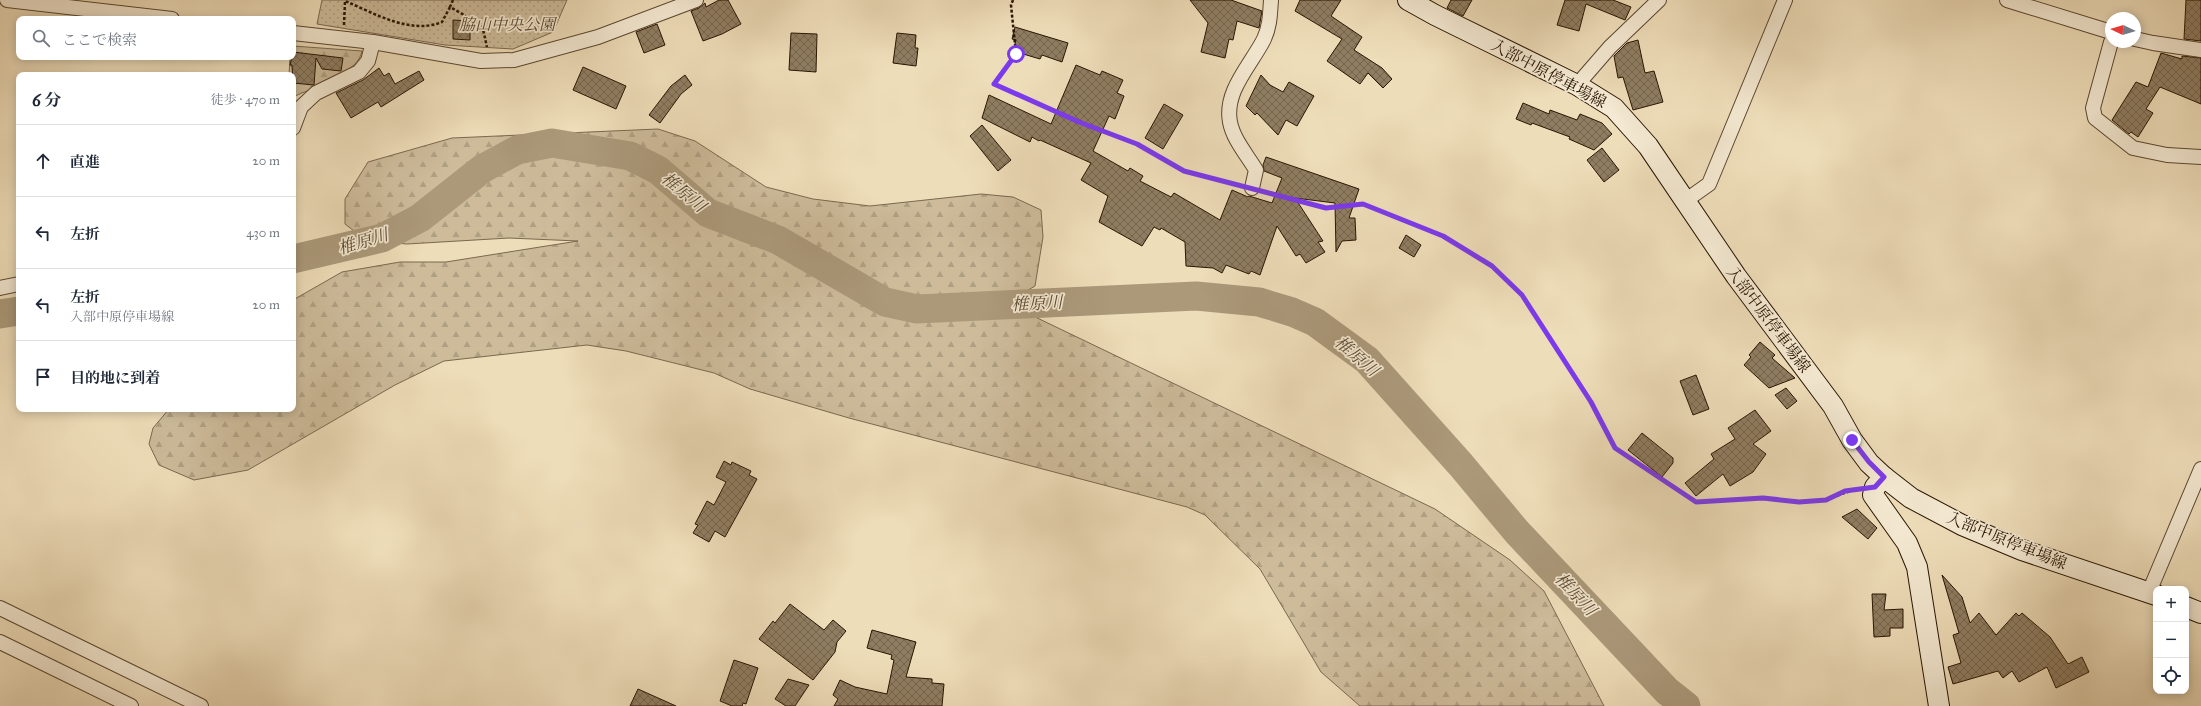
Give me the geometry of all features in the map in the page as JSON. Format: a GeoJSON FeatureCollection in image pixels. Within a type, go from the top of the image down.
{"type":"FeatureCollection","features":[{"type":"Feature","properties":{"kind":"main road","name":"入部中原停車場線"},"geometry":{"type":"LineString","coordinates":[[1408,0],[1435,16],[1576,85],[1614,108],[1648,146],[1736,276],[1833,406],[1852,440],[1869,462],[1879,482],[1962,525],[2022,550],[2152,594]]}},
{"type":"Feature","properties":{"kind":"main road"},"geometry":{"type":"LineString","coordinates":[[1879,482],[1873,495],[1907,543],[1917,567],[1938,698]]}},
{"type":"Feature","properties":{"kind":"main road"},"geometry":{"type":"LineString","coordinates":[[2189,608],[2201,612]]}},
{"type":"Feature","properties":{"kind":"street"},"geometry":{"type":"LineString","coordinates":[[7,0],[98,5],[156,16]]}},
{"type":"Feature","properties":{"kind":"street"},"geometry":{"type":"LineString","coordinates":[[296,33],[373,42],[481,61],[514,60],[598,37],[696,0]]}},
{"type":"Feature","properties":{"kind":"street"},"geometry":{"type":"LineString","coordinates":[[1252,188],[1256,170],[1234,133],[1230,121],[1230,104],[1233,93],[1264,38],[1270,22],[1271,0]]}},
{"type":"Feature","properties":{"kind":"street"},"geometry":{"type":"LineString","coordinates":[[1576,85],[1610,47],[1658,0]]}},
{"type":"Feature","properties":{"kind":"street"},"geometry":{"type":"LineString","coordinates":[[1685,201],[1709,184],[1785,0]]}},
{"type":"Feature","properties":{"kind":"street"},"geometry":{"type":"LineString","coordinates":[[2007,0],[2105,30]]}},
{"type":"Feature","properties":{"kind":"street"},"geometry":{"type":"LineString","coordinates":[[2141,41],[2153,44],[2201,50]]}},
{"type":"Feature","properties":{"kind":"street"},"geometry":{"type":"LineString","coordinates":[[296,120],[301,107],[316,93],[359,72],[368,61],[373,42]]}},
{"type":"Feature","properties":{"kind":"street"},"geometry":{"type":"LineString","coordinates":[[2109,48],[2093,108],[2095,118],[2133,148],[2167,155],[2201,157]]}},
{"type":"Feature","properties":{"kind":"street"},"geometry":{"type":"LineString","coordinates":[[0,288],[16,285]]}},
{"type":"Feature","properties":{"kind":"street"},"geometry":{"type":"LineString","coordinates":[[2152,594],[2201,468]]}},
{"type":"Feature","properties":{"kind":"street"},"geometry":{"type":"LineString","coordinates":[[0,608],[201,706]]}},
{"type":"Feature","properties":{"kind":"street"},"geometry":{"type":"LineString","coordinates":[[0,642],[131,706]]}},
{"type":"Feature","properties":{"kind":"path"},"geometry":{"type":"LineString","coordinates":[[344,28],[345,1],[395,22],[430,26],[442,22],[453,0]]}},
{"type":"Feature","properties":{"kind":"path"},"geometry":{"type":"LineString","coordinates":[[1013,0],[1010,5],[1016,54],[994,84],[1079,122],[1137,144],[1184,171],[1326,208],[1363,204],[1443,236],[1492,266],[1522,295],[1591,402],[1615,448],[1696,502],[1763,498],[1799,502],[1826,500],[1845,491],[1879,482]]}},
{"type":"Feature","properties":{"kind":"path"},"geometry":{"type":"LineString","coordinates":[[450,7],[482,25],[487,47]]}},
{"type":"Feature","properties":{"kind":"green space","name":"脇山中央公園"},"geometry":{"type":"Polygon","coordinates":[[[322,0],[567,0],[553,32],[513,49],[445,45],[317,24],[322,0]]]}},
{"type":"Feature","properties":{"kind":"green space"},"geometry":{"type":"Polygon","coordinates":[[[296,46],[362,51],[359,59],[344,73],[296,96],[296,72],[289,72],[290,60],[296,60],[296,46]]]}},
{"type":"Feature","properties":{"kind":"green space"},"geometry":{"type":"Polygon","coordinates":[[[658,129],[695,141],[766,187],[813,199],[870,206],[981,194],[1013,197],[1041,210],[1043,237],[1035,286],[1006,303],[1435,509],[1510,560],[1544,591],[1604,706],[1360,706],[1321,672],[1260,569],[1205,515],[1187,507],[849,418],[750,389],[714,373],[626,351],[587,345],[444,361],[395,385],[248,470],[194,480],[159,465],[149,444],[153,428],[166,412],[296,412],[296,298],[342,272],[400,262],[446,262],[578,241],[509,238],[407,244],[367,241],[345,224],[345,199],[368,162],[452,138],[658,129]]]}},
{"type":"Feature","properties":{"kind":"building"},"geometry":{"type":"Polygon","coordinates":[[[719,0],[728,0],[741,24],[722,34],[703,41],[691,11],[699,8],[705,3],[706,7],[719,0]]]}},
{"type":"Feature","properties":{"kind":"building"},"geometry":{"type":"Polygon","coordinates":[[[1190,0],[1231,0],[1262,11],[1259,28],[1237,21],[1233,40],[1229,39],[1225,58],[1201,52],[1208,23],[1190,0]]]}},
{"type":"Feature","properties":{"kind":"building"},"geometry":{"type":"Polygon","coordinates":[[[1300,0],[1341,0],[1331,16],[1362,37],[1354,50],[1382,68],[1392,79],[1383,88],[1368,73],[1360,84],[1327,61],[1342,39],[1295,11],[1300,0]]]}},
{"type":"Feature","properties":{"kind":"building"},"geometry":{"type":"Polygon","coordinates":[[[1451,0],[1472,0],[1463,16],[1447,8],[1451,0]]]}},
{"type":"Feature","properties":{"kind":"building"},"geometry":{"type":"Polygon","coordinates":[[[1565,0],[1613,0],[1631,7],[1625,20],[1586,4],[1579,31],[1557,25],[1565,0]]]}},
{"type":"Feature","properties":{"kind":"building"},"geometry":{"type":"Polygon","coordinates":[[[2186,0],[2201,0],[2201,41],[2184,39],[2186,0]]]}},
{"type":"Feature","properties":{"kind":"building"},"geometry":{"type":"Polygon","coordinates":[[[453,20],[470,21],[470,40],[453,39],[453,20]]]}},
{"type":"Feature","properties":{"kind":"building"},"geometry":{"type":"Polygon","coordinates":[[[657,24],[665,45],[644,53],[636,32],[657,24]]]}},
{"type":"Feature","properties":{"kind":"building"},"geometry":{"type":"Polygon","coordinates":[[[1015,27],[1068,43],[1062,62],[1042,55],[1040,59],[1013,51],[1016,40],[1012,39],[1015,27]]]}},
{"type":"Feature","properties":{"kind":"building"},"geometry":{"type":"Polygon","coordinates":[[[791,33],[817,34],[816,72],[789,70],[791,33]]]}},
{"type":"Feature","properties":{"kind":"building"},"geometry":{"type":"Polygon","coordinates":[[[897,33],[916,35],[915,48],[918,48],[916,66],[893,63],[897,33]]]}},
{"type":"Feature","properties":{"kind":"building"},"geometry":{"type":"Polygon","coordinates":[[[1638,40],[1645,73],[1654,71],[1663,102],[1633,110],[1623,77],[1618,78],[1614,56],[1627,43],[1638,40]]]}},
{"type":"Feature","properties":{"kind":"building"},"geometry":{"type":"Polygon","coordinates":[[[296,52],[343,58],[341,71],[322,69],[316,58],[314,85],[296,83],[296,72],[292,72],[292,65],[290,65],[291,60],[296,60],[296,52]]]}},
{"type":"Feature","properties":{"kind":"building"},"geometry":{"type":"Polygon","coordinates":[[[2161,53],[2182,59],[2182,56],[2201,58],[2201,104],[2160,87],[2146,109],[2153,113],[2138,137],[2131,132],[2129,134],[2112,120],[2136,82],[2148,87],[2161,53]]]}},
{"type":"Feature","properties":{"kind":"building"},"geometry":{"type":"Polygon","coordinates":[[[1076,65],[1100,75],[1102,71],[1123,80],[1117,93],[1124,96],[1115,119],[1109,116],[1093,151],[1128,171],[1130,168],[1143,176],[1140,181],[1171,197],[1174,193],[1220,220],[1232,190],[1248,197],[1249,196],[1272,203],[1282,178],[1264,171],[1263,165],[1266,157],[1359,189],[1349,218],[1355,218],[1356,240],[1342,241],[1336,252],[1335,203],[1295,198],[1323,241],[1318,242],[1325,252],[1306,263],[1300,254],[1296,256],[1277,226],[1260,275],[1251,271],[1249,274],[1226,265],[1222,273],[1213,268],[1186,266],[1185,242],[1161,228],[1160,230],[1154,227],[1142,246],[1099,222],[1108,196],[1081,180],[1091,163],[1032,137],[1030,142],[982,118],[989,95],[1051,124],[1076,65]]]}},
{"type":"Feature","properties":{"kind":"building"},"geometry":{"type":"Polygon","coordinates":[[[583,67],[626,86],[616,109],[573,90],[583,67]]]}},
{"type":"Feature","properties":{"kind":"building"},"geometry":{"type":"Polygon","coordinates":[[[379,68],[384,76],[389,73],[395,84],[419,71],[424,80],[381,107],[378,102],[351,118],[336,93],[363,80],[379,68]]]}},
{"type":"Feature","properties":{"kind":"building"},"geometry":{"type":"Polygon","coordinates":[[[685,75],[692,85],[681,94],[660,123],[649,115],[671,86],[685,75]]]}},
{"type":"Feature","properties":{"kind":"building"},"geometry":{"type":"Polygon","coordinates":[[[1261,75],[1270,85],[1283,92],[1289,82],[1314,96],[1297,126],[1286,120],[1278,135],[1257,113],[1255,115],[1246,106],[1261,75]]]}},
{"type":"Feature","properties":{"kind":"building"},"geometry":{"type":"Polygon","coordinates":[[[1523,103],[1549,114],[1550,110],[1577,120],[1580,114],[1602,123],[1612,134],[1594,150],[1569,139],[1570,137],[1532,123],[1531,125],[1516,119],[1523,103]]]}},
{"type":"Feature","properties":{"kind":"building"},"geometry":{"type":"Polygon","coordinates":[[[1164,104],[1183,115],[1163,149],[1145,138],[1164,104]]]}},
{"type":"Feature","properties":{"kind":"building"},"geometry":{"type":"Polygon","coordinates":[[[982,125],[1011,160],[998,171],[970,136],[982,125]]]}},
{"type":"Feature","properties":{"kind":"building"},"geometry":{"type":"Polygon","coordinates":[[[1602,148],[1619,170],[1604,182],[1587,160],[1602,148]]]}},
{"type":"Feature","properties":{"kind":"building"},"geometry":{"type":"Polygon","coordinates":[[[1406,235],[1421,245],[1414,257],[1399,248],[1406,235]]]}},
{"type":"Feature","properties":{"kind":"building"},"geometry":{"type":"Polygon","coordinates":[[[1760,342],[1775,355],[1772,358],[1795,378],[1769,388],[1744,365],[1751,357],[1749,355],[1760,342]]]}},
{"type":"Feature","properties":{"kind":"building"},"geometry":{"type":"Polygon","coordinates":[[[1696,375],[1709,409],[1693,415],[1680,381],[1696,375]]]}},
{"type":"Feature","properties":{"kind":"building"},"geometry":{"type":"Polygon","coordinates":[[[1786,388],[1797,401],[1787,409],[1775,395],[1786,388]]]}},
{"type":"Feature","properties":{"kind":"building"},"geometry":{"type":"Polygon","coordinates":[[[1755,410],[1771,431],[1753,444],[1766,454],[1753,472],[1730,486],[1723,474],[1696,496],[1685,483],[1714,459],[1711,454],[1735,439],[1728,428],[1755,410]]]}},
{"type":"Feature","properties":{"kind":"building"},"geometry":{"type":"Polygon","coordinates":[[[1642,433],[1673,458],[1673,463],[1662,477],[1628,450],[1642,433]]]}},
{"type":"Feature","properties":{"kind":"building"},"geometry":{"type":"Polygon","coordinates":[[[724,461],[731,465],[732,462],[751,471],[749,475],[757,479],[725,537],[715,531],[709,542],[693,533],[698,525],[695,524],[707,501],[714,505],[726,482],[716,477],[724,461]]]}},
{"type":"Feature","properties":{"kind":"building"},"geometry":{"type":"Polygon","coordinates":[[[1857,509],[1877,528],[1868,539],[1842,517],[1857,509]]]}},
{"type":"Feature","properties":{"kind":"building"},"geometry":{"type":"Polygon","coordinates":[[[1942,575],[1962,597],[1970,623],[1979,613],[1996,635],[2016,613],[2019,616],[2022,613],[2050,637],[2068,664],[2082,657],[2089,672],[2056,688],[2047,667],[2019,682],[2012,671],[2003,678],[1998,671],[1953,684],[1948,667],[1961,663],[1953,635],[1959,633],[1942,575]]]}},
{"type":"Feature","properties":{"kind":"building"},"geometry":{"type":"Polygon","coordinates":[[[1872,594],[1886,594],[1884,610],[1903,609],[1903,628],[1890,628],[1890,636],[1874,637],[1872,594]]]}},
{"type":"Feature","properties":{"kind":"building"},"geometry":{"type":"Polygon","coordinates":[[[790,604],[824,630],[833,620],[846,631],[837,642],[835,652],[813,680],[759,639],[773,621],[775,623],[790,604]]]}},
{"type":"Feature","properties":{"kind":"building"},"geometry":{"type":"Polygon","coordinates":[[[872,630],[916,642],[906,677],[932,679],[932,683],[944,684],[942,706],[834,706],[838,699],[833,695],[840,680],[855,687],[887,694],[894,660],[891,659],[892,655],[867,648],[872,630]]]}},
{"type":"Feature","properties":{"kind":"building"},"geometry":{"type":"Polygon","coordinates":[[[734,660],[758,668],[746,704],[743,703],[742,706],[732,706],[720,701],[734,660]]]}},
{"type":"Feature","properties":{"kind":"building"},"geometry":{"type":"Polygon","coordinates":[[[788,679],[809,685],[795,706],[786,706],[775,699],[788,679]]]}},
{"type":"Feature","properties":{"kind":"building"},"geometry":{"type":"Polygon","coordinates":[[[638,689],[676,706],[630,706],[638,689]]]}},
{"type":"Feature","properties":{"kind":"waterway","name":"椎原川"},"geometry":{"type":"LineString","coordinates":[[296,258],[382,238],[420,218],[482,169],[517,150],[552,143],[630,156],[658,170],[708,213],[778,240],[885,302],[917,309],[1196,296],[1259,302],[1292,312],[1315,322],[1367,360],[1461,465],[1517,532],[1667,691],[1686,706]]}},
{"type":"Feature","properties":{"kind":"waterway","name":"椎原川"},"geometry":{"type":"LineString","coordinates":[[0,314],[16,311]]}},
{"type":"Feature","properties":{"kind":"route"},"geometry":{"type":"LineString","coordinates":[[1016,54],[994,84],[1079,122],[1137,144],[1184,171],[1326,208],[1363,204],[1443,236],[1492,266],[1522,295],[1591,402],[1615,448],[1696,502],[1763,498],[1799,502],[1826,500],[1845,491],[1875,487],[1884,477],[1869,462],[1852,440]]}}]}
